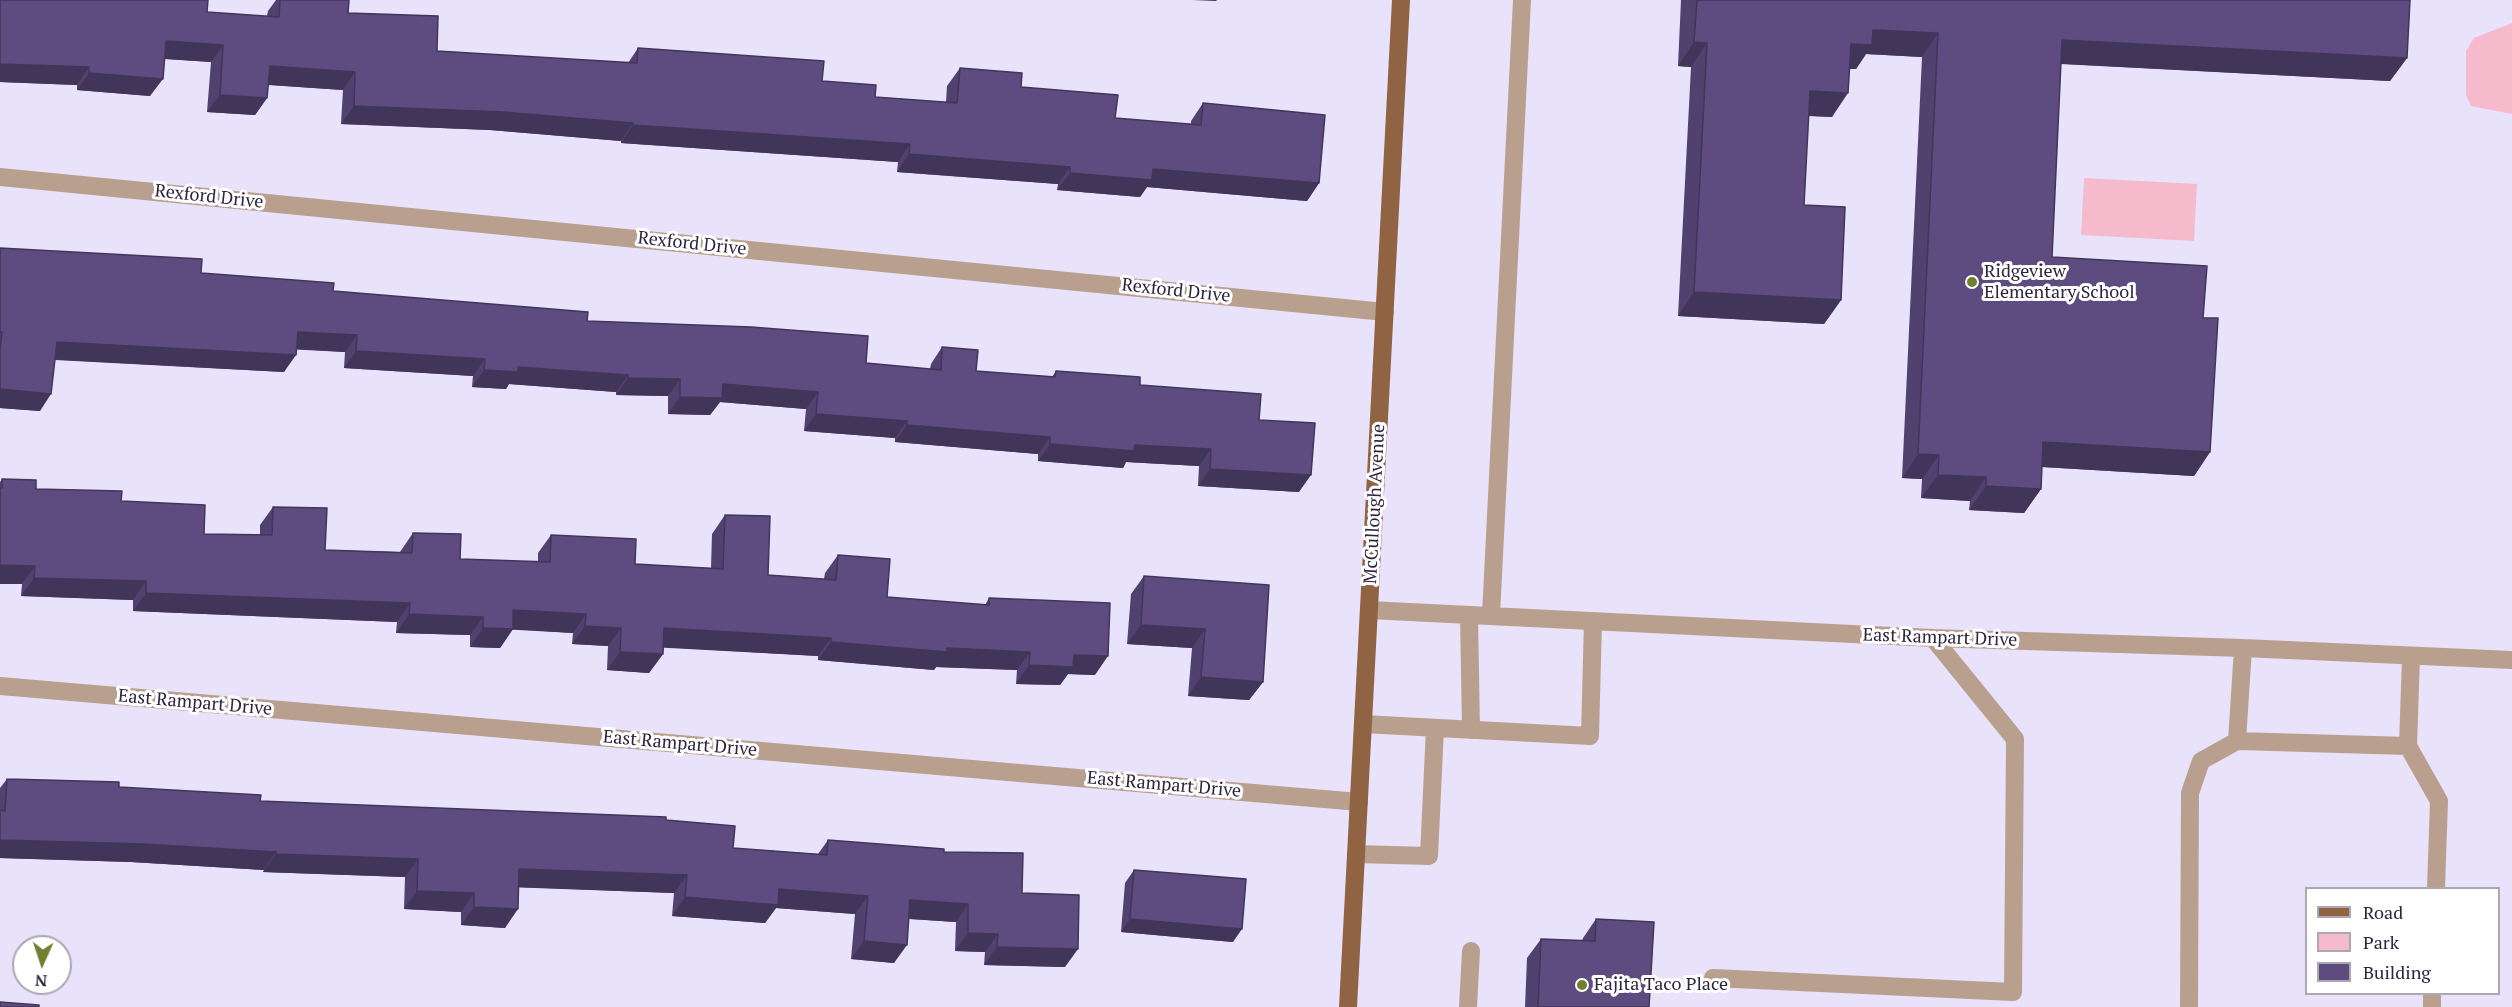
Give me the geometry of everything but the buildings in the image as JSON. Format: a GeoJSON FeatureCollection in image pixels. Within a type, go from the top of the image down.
{"type":"FeatureCollection","features":[{"type":"Feature","properties":{"kind":"main road","name":"McCullough Avenue"},"geometry":{"type":"LineString","coordinates":[[1348,1007],[1401,0]]}},
{"type":"Feature","properties":{"kind":"street"},"geometry":{"type":"LineString","coordinates":[[1491,615],[1522,0]]}},
{"type":"Feature","properties":{"kind":"street","name":"Rexford Drive"},"geometry":{"type":"LineString","coordinates":[[0,177],[1385,312]]}},
{"type":"Feature","properties":{"kind":"street","name":"East Rampart Drive"},"geometry":{"type":"LineString","coordinates":[[1369,610],[1934,638],[2512,660]]}},
{"type":"Feature","properties":{"kind":"street"},"geometry":{"type":"LineString","coordinates":[[1469,615],[1471,730]]}},
{"type":"Feature","properties":{"kind":"street"},"geometry":{"type":"LineString","coordinates":[[1363,724],[1590,736],[1593,621]]}},
{"type":"Feature","properties":{"kind":"street"},"geometry":{"type":"LineString","coordinates":[[1713,978],[2013,992],[2015,739],[1934,638]]}},
{"type":"Feature","properties":{"kind":"street"},"geometry":{"type":"LineString","coordinates":[[2237,741],[2243,648]]}},
{"type":"Feature","properties":{"kind":"street"},"geometry":{"type":"LineString","coordinates":[[2411,656],[2408,746],[2439,801],[2436,887]]}},
{"type":"Feature","properties":{"kind":"street","name":"East Rampart Drive"},"geometry":{"type":"LineString","coordinates":[[0,686],[1359,802]]}},
{"type":"Feature","properties":{"kind":"street"},"geometry":{"type":"LineString","coordinates":[[1356,854],[1429,856],[1435,728]]}},
{"type":"Feature","properties":{"kind":"street"},"geometry":{"type":"LineString","coordinates":[[2189,1007],[2190,793],[2201,762],[2237,741],[2408,746]]}},
{"type":"Feature","properties":{"kind":"street"},"geometry":{"type":"LineString","coordinates":[[1468,1007],[1471,951]]}},
{"type":"Feature","properties":{"kind":"green space"},"geometry":{"type":"Polygon","coordinates":[[[2512,23],[2512,114],[2471,106],[2466,95],[2466,51],[2474,38],[2512,23]]]}},
{"type":"Feature","properties":{"kind":"green space"},"geometry":{"type":"Polygon","coordinates":[[[2084,178],[2197,184],[2194,241],[2081,235],[2084,178]]]}},
{"type":"Feature","properties":{"kind":"place","name":"Ridgeview Elementary School"},"geometry":{"type":"Point","coordinates":[1972,282]}},
{"type":"Feature","properties":{"kind":"place","name":"Fajita Taco Place"},"geometry":{"type":"Point","coordinates":[1582,985]}}]}
